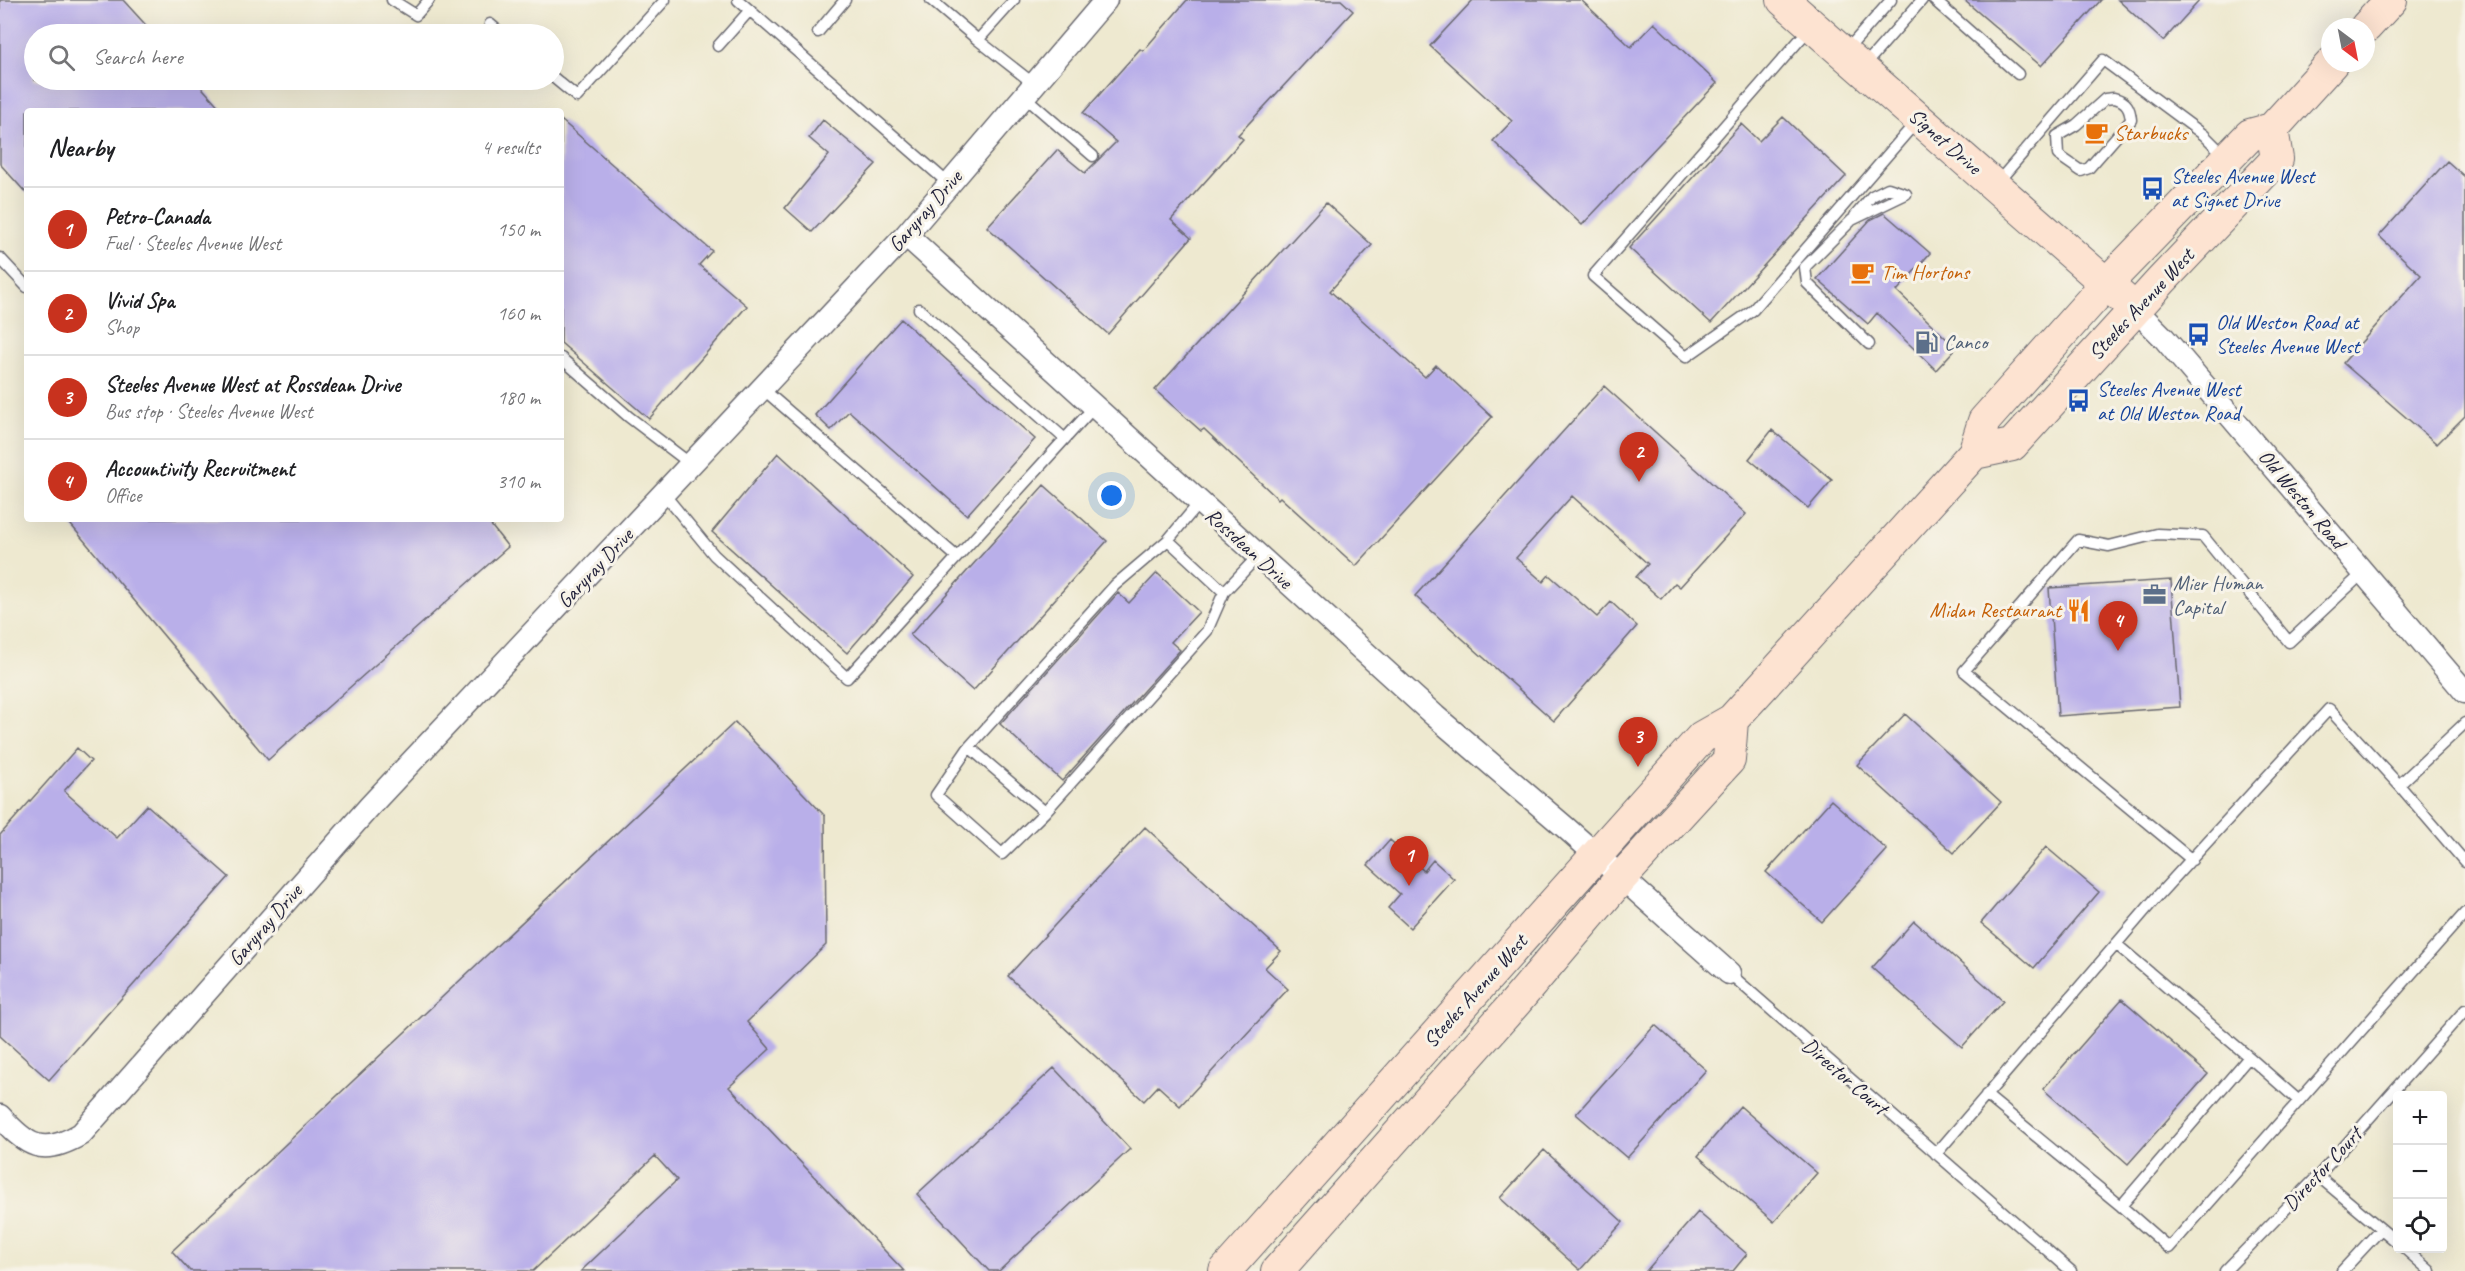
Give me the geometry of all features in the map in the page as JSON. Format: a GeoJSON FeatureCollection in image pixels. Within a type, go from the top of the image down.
{"type":"FeatureCollection","features":[{"type":"Feature","properties":{"kind":"main road","name":"Signet Drive"},"geometry":{"type":"LineString","coordinates":[[1783,0],[2135,309]]}},
{"type":"Feature","properties":{"kind":"main road"},"geometry":{"type":"LineString","coordinates":[[2374,18],[2391,0]]}},
{"type":"Feature","properties":{"kind":"main road","name":"Steeles Avenue West"},"geometry":{"type":"LineString","coordinates":[[1225,1271],[1702,737],[1732,720],[1974,453],[1984,421],[2107,283],[2250,135],[2272,129],[2324,72]]}},
{"type":"Feature","properties":{"kind":"main road","name":"Steeles Avenue West"},"geometry":{"type":"LineString","coordinates":[[1974,453],[2012,445],[2135,309],[2277,159],[2272,129]]}},
{"type":"Feature","properties":{"kind":"main road","name":"Steeles Avenue West"},"geometry":{"type":"LineString","coordinates":[[1277,1271],[1515,1003],[1622,878],[1729,760],[1732,720]]}},
{"type":"Feature","properties":{"kind":"street","name":"Garyray Drive"},"geometry":{"type":"LineString","coordinates":[[0,1116],[24,1141],[40,1145],[67,1142],[81,1134],[370,806],[906,235],[1106,0]]}},
{"type":"Feature","properties":{"kind":"street","name":"Rossdean Drive"},"geometry":{"type":"LineString","coordinates":[[906,235],[1435,717],[1622,878]]}},
{"type":"Feature","properties":{"kind":"street","name":"Old Weston Road"},"geometry":{"type":"LineString","coordinates":[[2135,309],[2164,338],[2465,692]]}},
{"type":"Feature","properties":{"kind":"street","name":"Director Court"},"geometry":{"type":"LineString","coordinates":[[1622,878],[1729,974]]}},
{"type":"Feature","properties":{"kind":"lane"},"geometry":{"type":"LineString","coordinates":[[392,0],[416,15],[429,0]]}},
{"type":"Feature","properties":{"kind":"lane"},"geometry":{"type":"LineString","coordinates":[[564,87],[577,98],[665,0]]}},
{"type":"Feature","properties":{"kind":"lane"},"geometry":{"type":"LineString","coordinates":[[738,0],[949,184]]}},
{"type":"Feature","properties":{"kind":"lane"},"geometry":{"type":"LineString","coordinates":[[818,32],[845,0]]}},
{"type":"Feature","properties":{"kind":"lane"},"geometry":{"type":"LineString","coordinates":[[931,0],[978,40],[1093,156]]}},
{"type":"Feature","properties":{"kind":"lane"},"geometry":{"type":"LineString","coordinates":[[978,40],[1014,0]]}},
{"type":"Feature","properties":{"kind":"lane"},"geometry":{"type":"LineString","coordinates":[[1853,61],[1891,0]]}},
{"type":"Feature","properties":{"kind":"lane"},"geometry":{"type":"LineString","coordinates":[[1853,61],[1922,0]]}},
{"type":"Feature","properties":{"kind":"lane"},"geometry":{"type":"LineString","coordinates":[[1934,0],[2018,74]]}},
{"type":"Feature","properties":{"kind":"lane"},"geometry":{"type":"LineString","coordinates":[[718,46],[750,10]]}},
{"type":"Feature","properties":{"kind":"lane"},"geometry":{"type":"LineString","coordinates":[[1812,26],[1593,276],[1686,357],[1753,310],[1919,119]]}},
{"type":"Feature","properties":{"kind":"lane"},"geometry":{"type":"LineString","coordinates":[[1995,185],[2103,60],[2204,135],[2227,158]]}},
{"type":"Feature","properties":{"kind":"lane"},"geometry":{"type":"LineString","coordinates":[[2045,126],[2057,136],[2058,155],[2081,171],[2089,168],[2131,120],[2130,109],[2124,100],[2105,99],[2076,125],[2057,136]]}},
{"type":"Feature","properties":{"kind":"lane"},"geometry":{"type":"LineString","coordinates":[[1869,344],[1807,283],[1805,267],[1852,220],[1906,194]]}},
{"type":"Feature","properties":{"kind":"lane"},"geometry":{"type":"LineString","coordinates":[[0,258],[24,284]]}},
{"type":"Feature","properties":{"kind":"lane"},"geometry":{"type":"LineString","coordinates":[[919,309],[1065,439]]}},
{"type":"Feature","properties":{"kind":"lane"},"geometry":{"type":"LineString","coordinates":[[564,361],[629,417],[692,465]]}},
{"type":"Feature","properties":{"kind":"lane"},"geometry":{"type":"LineString","coordinates":[[763,389],[957,557]]}},
{"type":"Feature","properties":{"kind":"lane"},"geometry":{"type":"LineString","coordinates":[[664,494],[714,555],[847,678],[1094,407]]}},
{"type":"Feature","properties":{"kind":"lane"},"geometry":{"type":"LineString","coordinates":[[1199,503],[1168,540],[1115,585],[969,747],[936,795],[1002,854],[1045,812],[1207,631],[1224,592],[1258,556]]}},
{"type":"Feature","properties":{"kind":"lane"},"geometry":{"type":"LineString","coordinates":[[2192,860],[1964,670],[2078,540],[2109,546],[2157,534],[2203,536],[2289,642],[2364,572]]}},
{"type":"Feature","properties":{"kind":"lane"},"geometry":{"type":"LineString","coordinates":[[1168,540],[1224,592]]}},
{"type":"Feature","properties":{"kind":"lane"},"geometry":{"type":"LineString","coordinates":[[1936,1154],[2116,944],[2234,811],[2329,710],[2399,785],[2465,862]]}},
{"type":"Feature","properties":{"kind":"lane"},"geometry":{"type":"LineString","coordinates":[[2399,785],[2465,723]]}},
{"type":"Feature","properties":{"kind":"lane"},"geometry":{"type":"LineString","coordinates":[[969,747],[1045,812]]}},
{"type":"Feature","properties":{"kind":"lane"},"geometry":{"type":"LineString","coordinates":[[1986,1095],[2169,1248],[2465,913]]}},
{"type":"Feature","properties":{"kind":"lane"},"geometry":{"type":"LineString","coordinates":[[2116,944],[2299,1101]]}},
{"type":"Feature","properties":{"kind":"lane","name":"Director Court"},"geometry":{"type":"LineString","coordinates":[[1729,974],[2071,1271]]}},
{"type":"Feature","properties":{"kind":"lane","name":"Director Court"},"geometry":{"type":"LineString","coordinates":[[2225,1271],[2318,1176],[2465,1010]]}},
{"type":"Feature","properties":{"kind":"lane"},"geometry":{"type":"LineString","coordinates":[[2121,1206],[2249,1058]]}},
{"type":"Feature","properties":{"kind":"lane"},"geometry":{"type":"LineString","coordinates":[[2318,1176],[2393,1240]]}},
{"type":"Feature","properties":{"kind":"lane"},"geometry":{"type":"LineString","coordinates":[[2342,1271],[2381,1229]]}},
{"type":"Feature","properties":{"kind":"lane"},"geometry":{"type":"LineString","coordinates":[[2410,1253],[2430,1271]]}},
{"type":"Feature","properties":{"kind":"building"},"geometry":{"type":"Polygon","coordinates":[[[0,0],[123,0],[145,24],[24,24],[24,90],[204,90],[220,108],[24,108],[24,191],[0,164],[0,0]]]}},
{"type":"Feature","properties":{"kind":"building"},"geometry":{"type":"Polygon","coordinates":[[[1187,0],[1341,0],[1353,11],[1238,135],[1243,139],[1171,220],[1191,238],[1108,334],[987,227],[1057,150],[1085,173],[1116,142],[1083,113],[1140,49],[1143,51],[1187,0]]]}},
{"type":"Feature","properties":{"kind":"building"},"geometry":{"type":"Polygon","coordinates":[[[1473,0],[1581,0],[1631,47],[1654,23],[1717,83],[1582,225],[1493,141],[1512,121],[1430,46],[1473,0]]]}},
{"type":"Feature","properties":{"kind":"building"},"geometry":{"type":"Polygon","coordinates":[[[1964,0],[2101,0],[2041,66],[1964,0]]]}},
{"type":"Feature","properties":{"kind":"building"},"geometry":{"type":"Polygon","coordinates":[[[2118,0],[2200,0],[2163,41],[2118,0]]]}},
{"type":"Feature","properties":{"kind":"building"},"geometry":{"type":"Polygon","coordinates":[[[1783,117],[1846,176],[1711,323],[1629,248],[1741,124],[1759,141],[1783,117]]]}},
{"type":"Feature","properties":{"kind":"building"},"geometry":{"type":"Polygon","coordinates":[[[823,120],[876,164],[812,232],[785,208],[829,155],[809,138],[823,120]]]}},
{"type":"Feature","properties":{"kind":"building"},"geometry":{"type":"Polygon","coordinates":[[[564,123],[712,251],[699,265],[747,306],[649,419],[564,346],[564,123]]]}},
{"type":"Feature","properties":{"kind":"building"},"geometry":{"type":"Polygon","coordinates":[[[2447,161],[2465,177],[2465,416],[2437,444],[2343,363],[2421,275],[2379,236],[2447,161]]]}},
{"type":"Feature","properties":{"kind":"building"},"geometry":{"type":"Polygon","coordinates":[[[1326,203],[1372,245],[1330,291],[1425,377],[1436,365],[1492,417],[1356,566],[1280,497],[1278,499],[1204,429],[1201,431],[1155,390],[1326,203]]]}},
{"type":"Feature","properties":{"kind":"building"},"geometry":{"type":"Polygon","coordinates":[[[1884,213],[1930,253],[1897,291],[1956,348],[1936,370],[1877,313],[1868,324],[1817,279],[1870,220],[1884,213]]]}},
{"type":"Feature","properties":{"kind":"building"},"geometry":{"type":"Polygon","coordinates":[[[901,319],[1035,439],[967,515],[849,411],[831,430],[815,415],[901,319]]]}},
{"type":"Feature","properties":{"kind":"building"},"geometry":{"type":"Polygon","coordinates":[[[1604,386],[1746,514],[1680,587],[1675,583],[1661,599],[1636,577],[1648,564],[1572,496],[1516,558],[1543,582],[1549,575],[1597,617],[1611,602],[1637,626],[1554,721],[1415,596],[1604,386]]]}},
{"type":"Feature","properties":{"kind":"building"},"geometry":{"type":"Polygon","coordinates":[[[1772,430],[1832,480],[1808,508],[1749,459],[1772,430]]]}},
{"type":"Feature","properties":{"kind":"building"},"geometry":{"type":"Polygon","coordinates":[[[778,453],[913,577],[847,653],[712,532],[778,453]]]}},
{"type":"Feature","properties":{"kind":"building"},"geometry":{"type":"Polygon","coordinates":[[[1044,485],[1107,541],[973,691],[910,635],[1044,485]]]}},
{"type":"Feature","properties":{"kind":"building"},"geometry":{"type":"Polygon","coordinates":[[[69,522],[488,522],[508,547],[268,760],[69,522]]]}},
{"type":"Feature","properties":{"kind":"building"},"geometry":{"type":"Polygon","coordinates":[[[1157,573],[1199,612],[1171,642],[1180,650],[1062,781],[1000,724],[1118,593],[1129,603],[1157,573]]]}},
{"type":"Feature","properties":{"kind":"building"},"geometry":{"type":"Polygon","coordinates":[[[2171,580],[2180,707],[2058,716],[2049,588],[2171,580]]]}},
{"type":"Feature","properties":{"kind":"building"},"geometry":{"type":"Polygon","coordinates":[[[1905,714],[2001,802],[1954,853],[1857,765],[1905,714]]]}},
{"type":"Feature","properties":{"kind":"building"},"geometry":{"type":"Polygon","coordinates":[[[735,722],[825,816],[826,945],[747,1022],[770,1049],[729,1087],[904,1271],[581,1271],[677,1180],[655,1156],[533,1271],[190,1271],[172,1251],[735,722]]]}},
{"type":"Feature","properties":{"kind":"building"},"geometry":{"type":"Polygon","coordinates":[[[77,748],[91,761],[64,791],[117,838],[147,805],[229,877],[49,1080],[0,1036],[0,835],[77,748]]]}},
{"type":"Feature","properties":{"kind":"building"},"geometry":{"type":"Polygon","coordinates":[[[1831,800],[1887,850],[1822,922],[1766,872],[1831,800]]]}},
{"type":"Feature","properties":{"kind":"building"},"geometry":{"type":"Polygon","coordinates":[[[1145,827],[1281,951],[1265,968],[1288,989],[1180,1106],[1158,1086],[1144,1101],[1008,976],[1145,827]]]}},
{"type":"Feature","properties":{"kind":"building"},"geometry":{"type":"Polygon","coordinates":[[[1390,840],[1424,871],[1433,860],[1454,879],[1410,928],[1388,908],[1400,894],[1368,865],[1390,840]]]}},
{"type":"Feature","properties":{"kind":"building"},"geometry":{"type":"Polygon","coordinates":[[[2046,847],[2099,892],[2034,968],[1981,923],[2046,847]]]}},
{"type":"Feature","properties":{"kind":"building"},"geometry":{"type":"Polygon","coordinates":[[[1914,921],[2003,1001],[1962,1047],[1872,968],[1914,921]]]}},
{"type":"Feature","properties":{"kind":"building"},"geometry":{"type":"Polygon","coordinates":[[[2122,999],[2208,1074],[2128,1164],[2043,1089],[2122,999]]]}},
{"type":"Feature","properties":{"kind":"building"},"geometry":{"type":"Polygon","coordinates":[[[1655,1025],[1706,1070],[1627,1158],[1576,1114],[1655,1025]]]}},
{"type":"Feature","properties":{"kind":"building"},"geometry":{"type":"Polygon","coordinates":[[[1054,1068],[1130,1149],[999,1271],[989,1271],[917,1194],[1054,1068]]]}},
{"type":"Feature","properties":{"kind":"building"},"geometry":{"type":"Polygon","coordinates":[[[1740,1106],[1817,1173],[1774,1222],[1698,1156],[1740,1106]]]}},
{"type":"Feature","properties":{"kind":"building"},"geometry":{"type":"Polygon","coordinates":[[[1544,1150],[1623,1222],[1580,1270],[1500,1198],[1544,1150]]]}},
{"type":"Feature","properties":{"kind":"building"},"geometry":{"type":"Polygon","coordinates":[[[1698,1212],[1747,1254],[1733,1271],[1646,1271],[1698,1212]]]}},
{"type":"Feature","properties":{"kind":"place","name":"Starbucks"},"geometry":{"type":"Point","coordinates":[2096,133]}},
{"type":"Feature","properties":{"kind":"place","name":"Steeles Avenue West at Signet Drive"},"geometry":{"type":"Point","coordinates":[2153,188]}},
{"type":"Feature","properties":{"kind":"place","name":"Tim Hortons"},"geometry":{"type":"Point","coordinates":[1863,272]}},
{"type":"Feature","properties":{"kind":"place","name":"Old Weston Road at Steeles Avenue West"},"geometry":{"type":"Point","coordinates":[2198,334]}},
{"type":"Feature","properties":{"kind":"place","name":"Canco"},"geometry":{"type":"Point","coordinates":[1926,342]}},
{"type":"Feature","properties":{"kind":"place","name":"Steeles Avenue West at Old Weston Road"},"geometry":{"type":"Point","coordinates":[2079,401]}},
{"type":"Feature","properties":{"kind":"place","name":"Vivid Spa"},"geometry":{"type":"Point","coordinates":[1639,482]}},
{"type":"Feature","properties":{"kind":"place","name":"Mier Human Capital"},"geometry":{"type":"Point","coordinates":[2155,595]}},
{"type":"Feature","properties":{"kind":"place","name":"Midan Restaurant"},"geometry":{"type":"Point","coordinates":[2079,610]}},
{"type":"Feature","properties":{"kind":"place","name":"Accountivity Recruitment"},"geometry":{"type":"Point","coordinates":[2118,651]}},
{"type":"Feature","properties":{"kind":"place","name":"Steeles Avenue West at Rossdean Drive"},"geometry":{"type":"Point","coordinates":[1638,767]}},
{"type":"Feature","properties":{"kind":"place","name":"Petro-Canada"},"geometry":{"type":"Point","coordinates":[1409,886]}}]}
